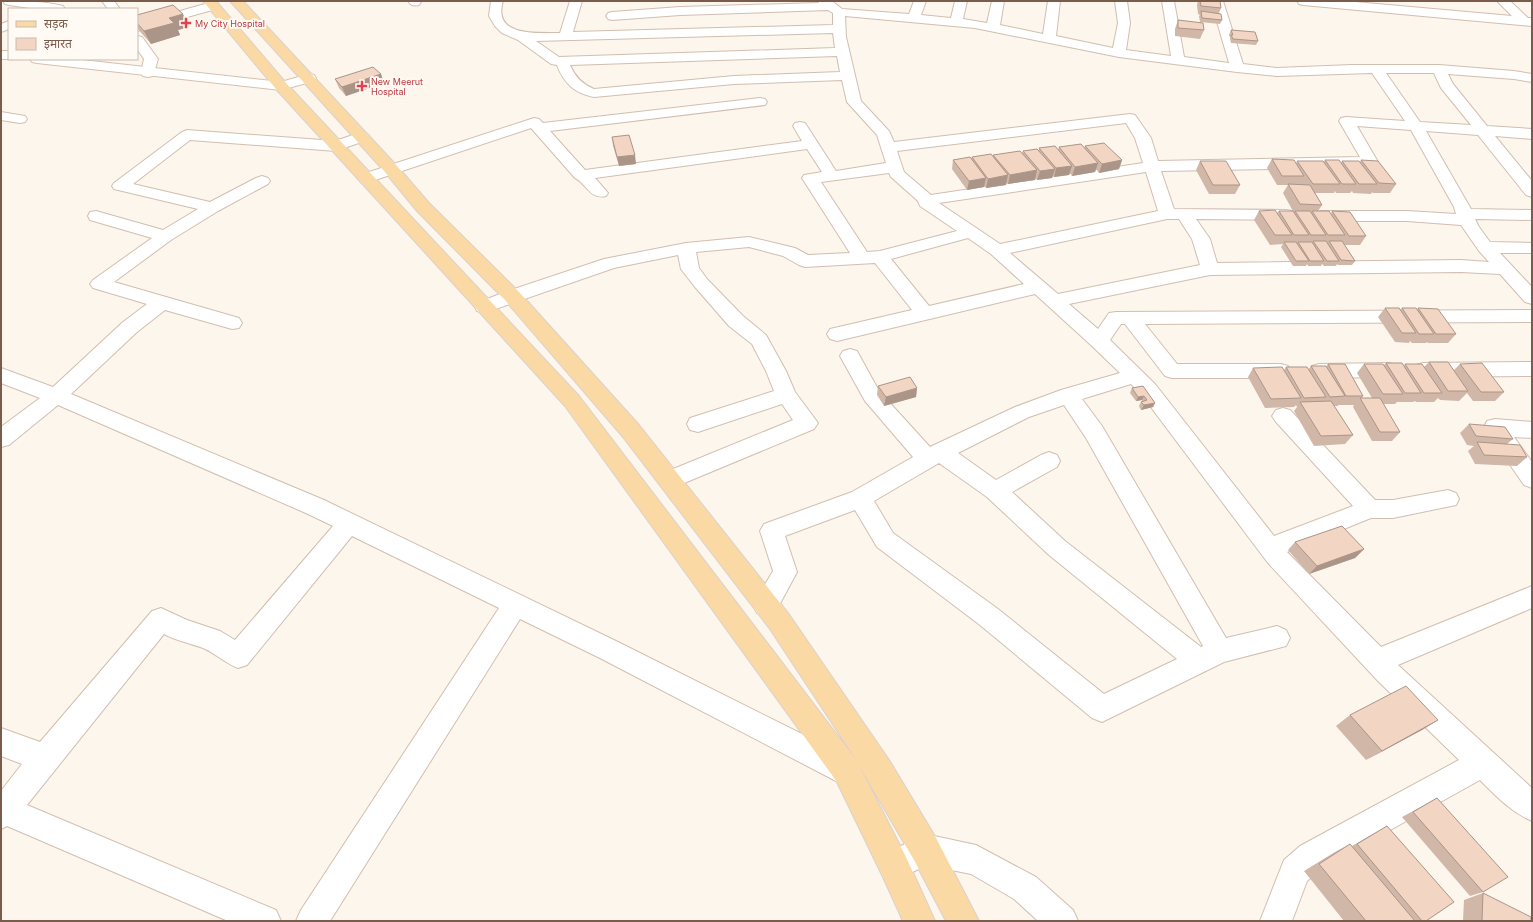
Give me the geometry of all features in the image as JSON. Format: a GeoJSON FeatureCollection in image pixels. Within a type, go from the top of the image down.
{"type":"FeatureCollection","features":[{"type":"Feature","properties":{"kind":"main road"},"geometry":{"type":"LineString","coordinates":[[236,1],[309,78],[423,207],[512,296],[631,431],[779,622],[879,770],[925,849],[963,921]]}},
{"type":"Feature","properties":{"kind":"main road"},"geometry":{"type":"LineString","coordinates":[[210,3],[336,146],[572,401],[847,772],[894,866],[919,921]]}},
{"type":"Feature","properties":{"kind":"main road"},"geometry":{"type":"LineString","coordinates":[[653,511],[675,488]]}},
{"type":"Feature","properties":{"kind":"street"},"geometry":{"type":"LineString","coordinates":[[9,1],[43,8]]}},
{"type":"Feature","properties":{"kind":"street"},"geometry":{"type":"LineString","coordinates":[[497,1],[493,11],[497,22],[510,32],[522,36],[609,35],[833,12]]}},
{"type":"Feature","properties":{"kind":"street"},"geometry":{"type":"LineString","coordinates":[[565,36],[576,1]]}},
{"type":"Feature","properties":{"kind":"street"},"geometry":{"type":"LineString","coordinates":[[609,35],[615,1]]}},
{"type":"Feature","properties":{"kind":"street"},"geometry":{"type":"LineString","coordinates":[[880,16],[882,1]]}},
{"type":"Feature","properties":{"kind":"street"},"geometry":{"type":"LineString","coordinates":[[913,19],[920,1]]}},
{"type":"Feature","properties":{"kind":"street"},"geometry":{"type":"LineString","coordinates":[[956,22],[961,1]]}},
{"type":"Feature","properties":{"kind":"street"},"geometry":{"type":"LineString","coordinates":[[993,27],[998,1]]}},
{"type":"Feature","properties":{"kind":"street"},"geometry":{"type":"LineString","coordinates":[[1049,38],[1054,1]]}},
{"type":"Feature","properties":{"kind":"street"},"geometry":{"type":"LineString","coordinates":[[1119,53],[1124,23],[1121,1]]}},
{"type":"Feature","properties":{"kind":"street"},"geometry":{"type":"LineString","coordinates":[[1168,1],[1178,60]]}},
{"type":"Feature","properties":{"kind":"street"},"geometry":{"type":"LineString","coordinates":[[1216,1],[1236,68]]}},
{"type":"Feature","properties":{"kind":"street"},"geometry":{"type":"LineString","coordinates":[[1303,1],[1393,5],[1528,21]]}},
{"type":"Feature","properties":{"kind":"street"},"geometry":{"type":"LineString","coordinates":[[1503,1],[1528,21]]}},
{"type":"Feature","properties":{"kind":"street"},"geometry":{"type":"LineString","coordinates":[[138,27],[210,3]]}},
{"type":"Feature","properties":{"kind":"street"},"geometry":{"type":"LineString","coordinates":[[612,16],[681,6],[833,12],[956,22],[993,27],[1119,53],[1277,72],[1376,69],[1439,70],[1514,75],[1532,78]]}},
{"type":"Feature","properties":{"kind":"street"},"geometry":{"type":"LineString","coordinates":[[833,12],[854,102],[884,134],[897,174],[927,200],[926,202],[997,250],[1099,341],[1135,376],[1148,390],[1270,548],[1377,661],[1482,763],[1526,795]]}},
{"type":"Feature","properties":{"kind":"street"},"geometry":{"type":"LineString","coordinates":[[522,36],[534,47],[556,61],[842,52]]}},
{"type":"Feature","properties":{"kind":"street"},"geometry":{"type":"LineString","coordinates":[[138,41],[151,59],[148,72]]}},
{"type":"Feature","properties":{"kind":"street"},"geometry":{"type":"LineString","coordinates":[[46,60],[282,86],[309,78]]}},
{"type":"Feature","properties":{"kind":"street"},"geometry":{"type":"LineString","coordinates":[[562,61],[566,74],[582,91],[594,94],[734,80],[848,76]]}},
{"type":"Feature","properties":{"kind":"street"},"geometry":{"type":"LineString","coordinates":[[1376,69],[1416,126],[1465,217],[1485,247],[1532,298]]}},
{"type":"Feature","properties":{"kind":"street"},"geometry":{"type":"LineString","coordinates":[[1439,70],[1446,85],[1532,192]]}},
{"type":"Feature","properties":{"kind":"street"},"geometry":{"type":"LineString","coordinates":[[539,128],[760,102]]}},
{"type":"Feature","properties":{"kind":"street"},"geometry":{"type":"LineString","coordinates":[[1,116],[20,118]]}},
{"type":"Feature","properties":{"kind":"street"},"geometry":{"type":"LineString","coordinates":[[888,147],[1130,118],[1143,138],[1152,166],[1175,214],[1201,239],[1210,269]]}},
{"type":"Feature","properties":{"kind":"street"},"geometry":{"type":"LineString","coordinates":[[927,200],[1152,166],[1370,162],[1346,121],[1532,134]]}},
{"type":"Feature","properties":{"kind":"street"},"geometry":{"type":"LineString","coordinates":[[366,178],[534,122],[581,175],[585,177],[600,193]]}},
{"type":"Feature","properties":{"kind":"street"},"geometry":{"type":"LineString","coordinates":[[800,126],[832,176]]}},
{"type":"Feature","properties":{"kind":"street"},"geometry":{"type":"LineString","coordinates":[[212,207],[120,186],[187,135],[336,146],[362,137]]}},
{"type":"Feature","properties":{"kind":"street"},"geometry":{"type":"LineString","coordinates":[[581,175],[811,144]]}},
{"type":"Feature","properties":{"kind":"street"},"geometry":{"type":"LineString","coordinates":[[862,258],[810,178],[894,167]]}},
{"type":"Feature","properties":{"kind":"street"},"geometry":{"type":"LineString","coordinates":[[232,323],[99,284],[165,236],[212,207],[262,181]]}},
{"type":"Feature","properties":{"kind":"street"},"geometry":{"type":"LineString","coordinates":[[997,250],[1175,214],[1465,217],[1490,213],[1532,215]]}},
{"type":"Feature","properties":{"kind":"street"},"geometry":{"type":"LineString","coordinates":[[96,216],[165,236]]}},
{"type":"Feature","properties":{"kind":"street"},"geometry":{"type":"LineString","coordinates":[[484,306],[610,263],[686,248],[749,242],[789,252],[805,261],[880,257],[971,232]]}},
{"type":"Feature","properties":{"kind":"street"},"geometry":{"type":"LineString","coordinates":[[1485,247],[1532,248]]}},
{"type":"Feature","properties":{"kind":"street"},"geometry":{"type":"LineString","coordinates":[[675,488],[807,423],[786,395],[776,371],[759,340],[736,321],[690,268],[686,248]]}},
{"type":"Feature","properties":{"kind":"street"},"geometry":{"type":"LineString","coordinates":[[880,257],[925,314]]}},
{"type":"Feature","properties":{"kind":"street"},"geometry":{"type":"LineString","coordinates":[[1054,301],[1210,269],[1461,266],[1506,269]]}},
{"type":"Feature","properties":{"kind":"street"},"geometry":{"type":"LineString","coordinates":[[837,334],[1039,287]]}},
{"type":"Feature","properties":{"kind":"street"},"geometry":{"type":"LineString","coordinates":[[1,439],[56,396],[130,327],[162,302]]}},
{"type":"Feature","properties":{"kind":"street"},"geometry":{"type":"LineString","coordinates":[[1099,341],[1116,318],[1504,314],[1532,316]]}},
{"type":"Feature","properties":{"kind":"street"},"geometry":{"type":"LineString","coordinates":[[1130,318],[1172,371],[1532,369]]}},
{"type":"Feature","properties":{"kind":"street"},"geometry":{"type":"LineString","coordinates":[[850,356],[872,396],[934,456],[995,491],[1058,548],[1210,656]]}},
{"type":"Feature","properties":{"kind":"street"},"geometry":{"type":"LineString","coordinates":[[1,375],[56,396],[316,507],[847,772],[879,770]]}},
{"type":"Feature","properties":{"kind":"street"},"geometry":{"type":"LineString","coordinates":[[766,604],[785,572],[772,531],[860,498],[934,456],[1022,412],[1068,395],[1135,376]]}},
{"type":"Feature","properties":{"kind":"street"},"geometry":{"type":"LineString","coordinates":[[698,424],[786,395]]}},
{"type":"Feature","properties":{"kind":"street"},"geometry":{"type":"LineString","coordinates":[[1068,395],[1094,432],[1210,656]]}},
{"type":"Feature","properties":{"kind":"street"},"geometry":{"type":"LineString","coordinates":[[1283,416],[1370,509]]}},
{"type":"Feature","properties":{"kind":"street"},"geometry":{"type":"LineString","coordinates":[[1532,430],[1495,427],[1532,479]]}},
{"type":"Feature","properties":{"kind":"street"},"geometry":{"type":"LineString","coordinates":[[995,491],[1049,461]]}},
{"type":"Feature","properties":{"kind":"street"},"geometry":{"type":"LineString","coordinates":[[860,498],[885,540],[989,617],[1102,709],[1210,656],[1277,638]]}},
{"type":"Feature","properties":{"kind":"street"},"geometry":{"type":"LineString","coordinates":[[1270,548],[1370,509],[1393,510],[1448,499]]}},
{"type":"Feature","properties":{"kind":"street"},"geometry":{"type":"LineString","coordinates":[[265,921],[2,812],[161,619],[181,630],[211,639],[238,656],[349,523]]}},
{"type":"Feature","properties":{"kind":"street"},"geometry":{"type":"LineString","coordinates":[[1377,661],[1532,597]]}},
{"type":"Feature","properties":{"kind":"street"},"geometry":{"type":"LineString","coordinates":[[312,921],[515,605]]}},
{"type":"Feature","properties":{"kind":"street"},"geometry":{"type":"LineString","coordinates":[[1,742],[45,758]]}},
{"type":"Feature","properties":{"kind":"street"},"geometry":{"type":"LineString","coordinates":[[1276,921],[1295,871],[1311,857],[1482,763]]}},
{"type":"Feature","properties":{"kind":"street"},"geometry":{"type":"LineString","coordinates":[[894,866],[925,849],[976,860],[1025,888],[1062,921]]}},
{"type":"Feature","properties":{"kind":"building"},"geometry":{"type":"Polygon","coordinates":[[[1200,1],[1220,1],[1221,8],[1201,6],[1200,1]]]}},
{"type":"Feature","properties":{"kind":"building"},"geometry":{"type":"Polygon","coordinates":[[[173,5],[183,14],[169,18],[174,23],[144,31],[138,24],[138,15],[173,5]]]}},
{"type":"Feature","properties":{"kind":"building"},"geometry":{"type":"Polygon","coordinates":[[[1201,11],[1221,14],[1222,20],[1202,18],[1201,11]]]}},
{"type":"Feature","properties":{"kind":"building"},"geometry":{"type":"Polygon","coordinates":[[[1178,20],[1203,23],[1204,30],[1178,28],[1178,20]]]}},
{"type":"Feature","properties":{"kind":"building"},"geometry":{"type":"Polygon","coordinates":[[[1231,30],[1255,32],[1258,41],[1233,39],[1231,30]]]}},
{"type":"Feature","properties":{"kind":"building"},"geometry":{"type":"Polygon","coordinates":[[[373,67],[381,74],[342,87],[335,79],[373,67]]]}},
{"type":"Feature","properties":{"kind":"building"},"geometry":{"type":"Polygon","coordinates":[[[629,135],[635,155],[617,157],[612,137],[629,135]]]}},
{"type":"Feature","properties":{"kind":"building"},"geometry":{"type":"Polygon","coordinates":[[[1104,143],[1122,160],[1102,164],[1085,146],[1104,143]]]}},
{"type":"Feature","properties":{"kind":"building"},"geometry":{"type":"Polygon","coordinates":[[[1081,144],[1098,163],[1075,167],[1059,147],[1081,144]]]}},
{"type":"Feature","properties":{"kind":"building"},"geometry":{"type":"Polygon","coordinates":[[[1055,146],[1072,166],[1056,168],[1039,148],[1055,146]]]}},
{"type":"Feature","properties":{"kind":"building"},"geometry":{"type":"Polygon","coordinates":[[[1037,149],[1055,169],[1040,171],[1023,151],[1037,149]]]}},
{"type":"Feature","properties":{"kind":"building"},"geometry":{"type":"Polygon","coordinates":[[[1020,151],[1037,170],[1010,175],[993,155],[1020,151]]]}},
{"type":"Feature","properties":{"kind":"building"},"geometry":{"type":"Polygon","coordinates":[[[991,154],[1008,175],[988,179],[972,157],[991,154]]]}},
{"type":"Feature","properties":{"kind":"building"},"geometry":{"type":"Polygon","coordinates":[[[970,157],[986,178],[969,181],[953,160],[970,157]]]}},
{"type":"Feature","properties":{"kind":"building"},"geometry":{"type":"Polygon","coordinates":[[[1272,159],[1294,160],[1304,176],[1282,176],[1272,159]]]}},
{"type":"Feature","properties":{"kind":"building"},"geometry":{"type":"Polygon","coordinates":[[[1325,160],[1339,160],[1356,184],[1342,184],[1325,160]]]}},
{"type":"Feature","properties":{"kind":"building"},"geometry":{"type":"Polygon","coordinates":[[[1361,160],[1378,161],[1396,184],[1379,183],[1361,160]]]}},
{"type":"Feature","properties":{"kind":"building"},"geometry":{"type":"Polygon","coordinates":[[[1200,161],[1226,161],[1240,185],[1213,185],[1200,161]]]}},
{"type":"Feature","properties":{"kind":"building"},"geometry":{"type":"Polygon","coordinates":[[[1297,161],[1323,161],[1340,184],[1313,184],[1297,161]]]}},
{"type":"Feature","properties":{"kind":"building"},"geometry":{"type":"Polygon","coordinates":[[[1342,161],[1359,161],[1377,184],[1359,184],[1342,161]]]}},
{"type":"Feature","properties":{"kind":"building"},"geometry":{"type":"Polygon","coordinates":[[[1288,184],[1310,185],[1322,205],[1300,204],[1288,184]]]}},
{"type":"Feature","properties":{"kind":"building"},"geometry":{"type":"Polygon","coordinates":[[[1275,210],[1292,235],[1275,235],[1259,211],[1275,210]]]}},
{"type":"Feature","properties":{"kind":"building"},"geometry":{"type":"Polygon","coordinates":[[[1279,211],[1293,211],[1309,235],[1294,235],[1279,211]]]}},
{"type":"Feature","properties":{"kind":"building"},"geometry":{"type":"Polygon","coordinates":[[[1295,211],[1310,211],[1326,235],[1311,235],[1295,211]]]}},
{"type":"Feature","properties":{"kind":"building"},"geometry":{"type":"Polygon","coordinates":[[[1312,211],[1329,211],[1345,235],[1328,235],[1312,211]]]}},
{"type":"Feature","properties":{"kind":"building"},"geometry":{"type":"Polygon","coordinates":[[[1332,211],[1350,212],[1366,236],[1349,236],[1332,211]]]}},
{"type":"Feature","properties":{"kind":"building"},"geometry":{"type":"Polygon","coordinates":[[[1313,241],[1326,241],[1339,261],[1327,261],[1313,241]]]}},
{"type":"Feature","properties":{"kind":"building"},"geometry":{"type":"Polygon","coordinates":[[[1329,241],[1342,241],[1355,261],[1341,260],[1329,241]]]}},
{"type":"Feature","properties":{"kind":"building"},"geometry":{"type":"Polygon","coordinates":[[[1284,242],[1296,242],[1309,261],[1296,261],[1284,242]]]}},
{"type":"Feature","properties":{"kind":"building"},"geometry":{"type":"Polygon","coordinates":[[[1298,242],[1312,242],[1324,261],[1310,261],[1298,242]]]}},
{"type":"Feature","properties":{"kind":"building"},"geometry":{"type":"Polygon","coordinates":[[[1385,308],[1399,308],[1416,333],[1402,333],[1385,308]]]}},
{"type":"Feature","properties":{"kind":"building"},"geometry":{"type":"Polygon","coordinates":[[[1402,308],[1416,308],[1434,334],[1419,334],[1402,308]]]}},
{"type":"Feature","properties":{"kind":"building"},"geometry":{"type":"Polygon","coordinates":[[[1418,308],[1438,309],[1456,334],[1436,334],[1418,308]]]}},
{"type":"Feature","properties":{"kind":"building"},"geometry":{"type":"Polygon","coordinates":[[[1429,362],[1448,362],[1468,391],[1448,391],[1429,362]]]}},
{"type":"Feature","properties":{"kind":"building"},"geometry":{"type":"Polygon","coordinates":[[[1386,363],[1402,363],[1421,393],[1405,393],[1386,363]]]}},
{"type":"Feature","properties":{"kind":"building"},"geometry":{"type":"Polygon","coordinates":[[[1482,363],[1504,392],[1481,392],[1460,364],[1482,363]]]}},
{"type":"Feature","properties":{"kind":"building"},"geometry":{"type":"Polygon","coordinates":[[[1328,364],[1345,364],[1363,396],[1346,396],[1328,364]]]}},
{"type":"Feature","properties":{"kind":"building"},"geometry":{"type":"Polygon","coordinates":[[[1364,364],[1383,364],[1403,394],[1383,394],[1364,364]]]}},
{"type":"Feature","properties":{"kind":"building"},"geometry":{"type":"Polygon","coordinates":[[[1405,364],[1422,364],[1442,393],[1424,393],[1405,364]]]}},
{"type":"Feature","properties":{"kind":"building"},"geometry":{"type":"Polygon","coordinates":[[[1311,366],[1326,366],[1345,396],[1330,397],[1311,366]]]}},
{"type":"Feature","properties":{"kind":"building"},"geometry":{"type":"Polygon","coordinates":[[[1282,367],[1301,398],[1271,399],[1253,368],[1282,367]]]}},
{"type":"Feature","properties":{"kind":"building"},"geometry":{"type":"Polygon","coordinates":[[[1286,367],[1307,367],[1326,397],[1304,398],[1286,367]]]}},
{"type":"Feature","properties":{"kind":"building"},"geometry":{"type":"Polygon","coordinates":[[[910,377],[917,388],[886,397],[878,386],[910,377]]]}},
{"type":"Feature","properties":{"kind":"building"},"geometry":{"type":"Polygon","coordinates":[[[1143,386],[1155,403],[1144,405],[1141,402],[1147,400],[1144,396],[1138,397],[1132,388],[1143,386]]]}},
{"type":"Feature","properties":{"kind":"building"},"geometry":{"type":"Polygon","coordinates":[[[1360,398],[1380,398],[1400,432],[1380,432],[1360,398]]]}},
{"type":"Feature","properties":{"kind":"building"},"geometry":{"type":"Polygon","coordinates":[[[1331,401],[1353,435],[1321,436],[1300,402],[1331,401]]]}},
{"type":"Feature","properties":{"kind":"building"},"geometry":{"type":"Polygon","coordinates":[[[1469,424],[1505,427],[1513,439],[1476,436],[1469,424]]]}},
{"type":"Feature","properties":{"kind":"building"},"geometry":{"type":"Polygon","coordinates":[[[1477,442],[1520,445],[1527,457],[1484,455],[1477,442]]]}},
{"type":"Feature","properties":{"kind":"building"},"geometry":{"type":"Polygon","coordinates":[[[1342,526],[1364,549],[1317,566],[1295,542],[1342,526]]]}},
{"type":"Feature","properties":{"kind":"building"},"geometry":{"type":"Polygon","coordinates":[[[1406,686],[1438,720],[1382,751],[1350,715],[1406,686]]]}},
{"type":"Feature","properties":{"kind":"building"},"geometry":{"type":"Polygon","coordinates":[[[1437,798],[1508,877],[1483,892],[1413,812],[1437,798]]]}},
{"type":"Feature","properties":{"kind":"building"},"geometry":{"type":"Polygon","coordinates":[[[1387,826],[1454,902],[1426,921],[1422,921],[1357,844],[1387,826]]]}},
{"type":"Feature","properties":{"kind":"building"},"geometry":{"type":"Polygon","coordinates":[[[1350,844],[1415,921],[1366,921],[1319,864],[1350,844]]]}},
{"type":"Feature","properties":{"kind":"building"},"geometry":{"type":"Polygon","coordinates":[[[1483,893],[1531,917],[1531,921],[1482,921],[1483,893]]]}},
{"type":"Feature","properties":{"kind":"place","name":"My City Hospital"},"geometry":{"type":"Point","coordinates":[186,23]}},
{"type":"Feature","properties":{"kind":"place","name":"New Meerut Hospital"},"geometry":{"type":"Point","coordinates":[362,86]}}]}
